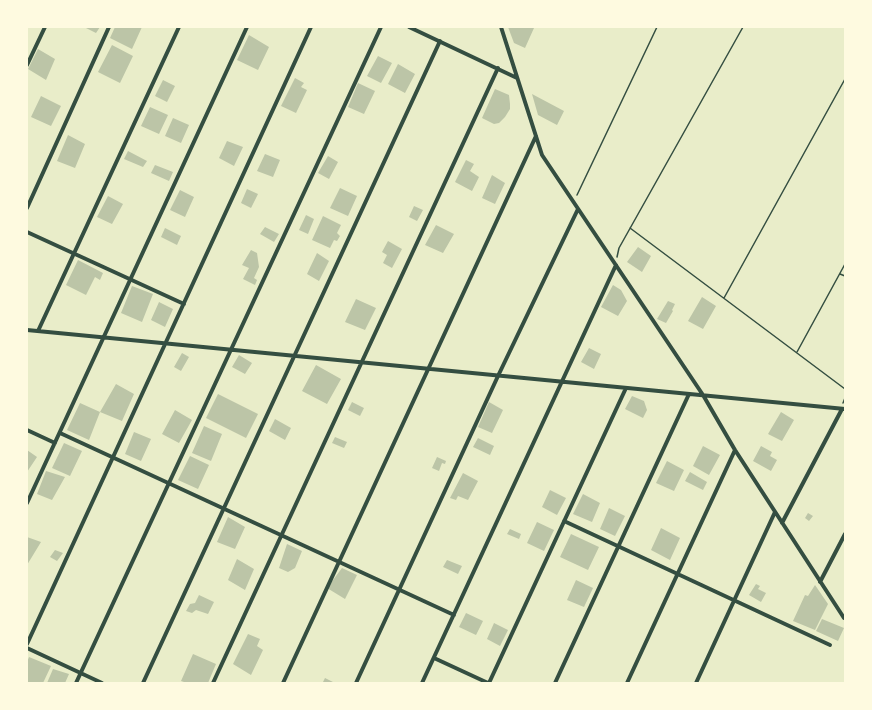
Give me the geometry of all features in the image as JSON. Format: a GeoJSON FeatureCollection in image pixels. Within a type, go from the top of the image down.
{"type":"FeatureCollection","features":[{"type":"Feature","properties":{"kind":"street"},"geometry":{"type":"LineString","coordinates":[[27,65],[45,27]]}},
{"type":"Feature","properties":{"kind":"street"},"geometry":{"type":"LineString","coordinates":[[27,208],[109,27]]}},
{"type":"Feature","properties":{"kind":"street"},"geometry":{"type":"LineString","coordinates":[[38,331],[179,27]]}},
{"type":"Feature","properties":{"kind":"street"},"geometry":{"type":"LineString","coordinates":[[27,502],[247,27]]}},
{"type":"Feature","properties":{"kind":"street"},"geometry":{"type":"LineString","coordinates":[[27,644],[311,27]]}},
{"type":"Feature","properties":{"kind":"street"},"geometry":{"type":"LineString","coordinates":[[76,683],[381,27]]}},
{"type":"Feature","properties":{"kind":"street"},"geometry":{"type":"LineString","coordinates":[[409,27],[517,78]]}},
{"type":"Feature","properties":{"kind":"street"},"geometry":{"type":"LineString","coordinates":[[501,27],[542,155],[703,396],[775,512],[844,618]]}},
{"type":"Feature","properties":{"kind":"street"},"geometry":{"type":"LineString","coordinates":[[143,683],[440,41]]}},
{"type":"Feature","properties":{"kind":"street"},"geometry":{"type":"LineString","coordinates":[[213,683],[498,68]]}},
{"type":"Feature","properties":{"kind":"street"},"geometry":{"type":"LineString","coordinates":[[283,683],[536,135]]}},
{"type":"Feature","properties":{"kind":"street"},"geometry":{"type":"LineString","coordinates":[[356,683],[498,376],[578,209]]}},
{"type":"Feature","properties":{"kind":"street"},"geometry":{"type":"LineString","coordinates":[[27,232],[184,304]]}},
{"type":"Feature","properties":{"kind":"street"},"geometry":{"type":"LineString","coordinates":[[422,683],[616,265]]}},
{"type":"Feature","properties":{"kind":"street"},"geometry":{"type":"LineString","coordinates":[[27,330],[843,409],[782,523]]}},
{"type":"Feature","properties":{"kind":"street"},"geometry":{"type":"LineString","coordinates":[[434,658],[489,683],[626,388]]}},
{"type":"Feature","properties":{"kind":"street"},"geometry":{"type":"LineString","coordinates":[[555,683],[689,394]]}},
{"type":"Feature","properties":{"kind":"street"},"geometry":{"type":"LineString","coordinates":[[27,430],[55,443]]}},
{"type":"Feature","properties":{"kind":"street"},"geometry":{"type":"LineString","coordinates":[[60,433],[454,615]]}},
{"type":"Feature","properties":{"kind":"street"},"geometry":{"type":"LineString","coordinates":[[627,683],[736,450]]}},
{"type":"Feature","properties":{"kind":"street"},"geometry":{"type":"LineString","coordinates":[[696,683],[775,512]]}},
{"type":"Feature","properties":{"kind":"street"},"geometry":{"type":"LineString","coordinates":[[564,521],[830,645]]}},
{"type":"Feature","properties":{"kind":"street"},"geometry":{"type":"LineString","coordinates":[[820,582],[845,534]]}},
{"type":"Feature","properties":{"kind":"street"},"geometry":{"type":"LineString","coordinates":[[27,648],[102,683]]}},
{"type":"Feature","properties":{"kind":"path"},"geometry":{"type":"LineString","coordinates":[[573,202],[657,27]]}},
{"type":"Feature","properties":{"kind":"path"},"geometry":{"type":"LineString","coordinates":[[616,265],[619,248],[743,27]]}},
{"type":"Feature","properties":{"kind":"path"},"geometry":{"type":"LineString","coordinates":[[724,298],[845,79]]}},
{"type":"Feature","properties":{"kind":"path"},"geometry":{"type":"LineString","coordinates":[[630,228],[845,389]]}},
{"type":"Feature","properties":{"kind":"path"},"geometry":{"type":"LineString","coordinates":[[796,352],[845,264]]}},
{"type":"Feature","properties":{"kind":"path"},"geometry":{"type":"LineString","coordinates":[[840,274],[845,276]]}},
{"type":"Feature","properties":{"kind":"building"},"geometry":{"type":"Polygon","coordinates":[[[84,27],[100,27],[96,33],[84,27]]]}},
{"type":"Feature","properties":{"kind":"building"},"geometry":{"type":"Polygon","coordinates":[[[115,27],[142,27],[132,49],[110,38],[115,27]]]}},
{"type":"Feature","properties":{"kind":"building"},"geometry":{"type":"Polygon","coordinates":[[[508,27],[534,28],[525,48],[514,43],[508,27]]]}},
{"type":"Feature","properties":{"kind":"building"},"geometry":{"type":"Polygon","coordinates":[[[249,35],[269,47],[258,70],[237,60],[249,35]]]}},
{"type":"Feature","properties":{"kind":"building"},"geometry":{"type":"Polygon","coordinates":[[[112,45],[133,56],[120,83],[98,72],[112,45]]]}},
{"type":"Feature","properties":{"kind":"building"},"geometry":{"type":"Polygon","coordinates":[[[38,49],[55,59],[46,80],[28,69],[38,49]]]}},
{"type":"Feature","properties":{"kind":"building"},"geometry":{"type":"Polygon","coordinates":[[[378,56],[392,63],[381,83],[367,76],[378,56]]]}},
{"type":"Feature","properties":{"kind":"building"},"geometry":{"type":"Polygon","coordinates":[[[398,64],[415,74],[405,93],[388,84],[398,64]]]}},
{"type":"Feature","properties":{"kind":"building"},"geometry":{"type":"Polygon","coordinates":[[[295,78],[304,83],[301,87],[307,90],[296,113],[281,106],[295,78]]]}},
{"type":"Feature","properties":{"kind":"building"},"geometry":{"type":"Polygon","coordinates":[[[163,80],[175,86],[167,102],[155,96],[163,80]]]}},
{"type":"Feature","properties":{"kind":"building"},"geometry":{"type":"Polygon","coordinates":[[[358,83],[375,91],[364,114],[348,107],[358,83]]]}},
{"type":"Feature","properties":{"kind":"building"},"geometry":{"type":"Polygon","coordinates":[[[495,89],[509,95],[510,109],[499,123],[494,124],[482,118],[495,89]]]}},
{"type":"Feature","properties":{"kind":"building"},"geometry":{"type":"Polygon","coordinates":[[[532,94],[564,111],[557,125],[538,115],[532,94]]]}},
{"type":"Feature","properties":{"kind":"building"},"geometry":{"type":"Polygon","coordinates":[[[41,96],[61,106],[51,126],[31,117],[41,96]]]}},
{"type":"Feature","properties":{"kind":"building"},"geometry":{"type":"Polygon","coordinates":[[[150,107],[168,115],[159,134],[141,126],[150,107]]]}},
{"type":"Feature","properties":{"kind":"building"},"geometry":{"type":"Polygon","coordinates":[[[173,118],[189,125],[181,143],[165,136],[173,118]]]}},
{"type":"Feature","properties":{"kind":"building"},"geometry":{"type":"Polygon","coordinates":[[[68,135],[85,144],[75,168],[57,161],[68,135]]]}},
{"type":"Feature","properties":{"kind":"building"},"geometry":{"type":"Polygon","coordinates":[[[227,141],[243,147],[234,166],[219,158],[227,141]]]}},
{"type":"Feature","properties":{"kind":"building"},"geometry":{"type":"Polygon","coordinates":[[[128,151],[147,161],[143,167],[124,159],[128,151]]]}},
{"type":"Feature","properties":{"kind":"building"},"geometry":{"type":"Polygon","coordinates":[[[265,154],[280,160],[273,177],[257,171],[265,154]]]}},
{"type":"Feature","properties":{"kind":"building"},"geometry":{"type":"Polygon","coordinates":[[[328,156],[338,162],[329,179],[318,173],[328,156]]]}},
{"type":"Feature","properties":{"kind":"building"},"geometry":{"type":"Polygon","coordinates":[[[466,160],[474,164],[470,171],[479,177],[472,191],[455,182],[466,160]]]}},
{"type":"Feature","properties":{"kind":"building"},"geometry":{"type":"Polygon","coordinates":[[[155,165],[173,172],[169,181],[151,173],[155,165]]]}},
{"type":"Feature","properties":{"kind":"building"},"geometry":{"type":"Polygon","coordinates":[[[492,175],[505,183],[495,204],[482,198],[492,175]]]}},
{"type":"Feature","properties":{"kind":"building"},"geometry":{"type":"Polygon","coordinates":[[[340,188],[357,196],[348,216],[330,208],[340,188]]]}},
{"type":"Feature","properties":{"kind":"building"},"geometry":{"type":"Polygon","coordinates":[[[247,189],[258,194],[251,208],[241,203],[247,189]]]}},
{"type":"Feature","properties":{"kind":"building"},"geometry":{"type":"Polygon","coordinates":[[[180,190],[194,197],[185,217],[170,210],[180,190]]]}},
{"type":"Feature","properties":{"kind":"building"},"geometry":{"type":"Polygon","coordinates":[[[108,196],[123,204],[112,224],[97,217],[108,196]]]}},
{"type":"Feature","properties":{"kind":"building"},"geometry":{"type":"Polygon","coordinates":[[[414,206],[423,210],[417,221],[409,217],[414,206]]]}},
{"type":"Feature","properties":{"kind":"building"},"geometry":{"type":"Polygon","coordinates":[[[306,215],[314,219],[308,234],[299,230],[306,215]]]}},
{"type":"Feature","properties":{"kind":"building"},"geometry":{"type":"Polygon","coordinates":[[[323,216],[341,225],[337,233],[340,236],[337,241],[334,240],[330,248],[312,240],[323,216]]]}},
{"type":"Feature","properties":{"kind":"building"},"geometry":{"type":"Polygon","coordinates":[[[436,225],[454,234],[443,253],[425,245],[436,225]]]}},
{"type":"Feature","properties":{"kind":"building"},"geometry":{"type":"Polygon","coordinates":[[[265,227],[279,234],[274,242],[260,234],[265,227]]]}},
{"type":"Feature","properties":{"kind":"building"},"geometry":{"type":"Polygon","coordinates":[[[165,228],[181,236],[177,245],[161,237],[165,228]]]}},
{"type":"Feature","properties":{"kind":"building"},"geometry":{"type":"Polygon","coordinates":[[[388,241],[402,249],[392,268],[383,263],[387,255],[382,252],[388,241]]]}},
{"type":"Feature","properties":{"kind":"building"},"geometry":{"type":"Polygon","coordinates":[[[638,247],[651,256],[642,272],[627,262],[638,247]]]}},
{"type":"Feature","properties":{"kind":"building"},"geometry":{"type":"Polygon","coordinates":[[[251,250],[257,253],[259,267],[254,278],[257,280],[255,285],[243,279],[249,268],[242,265],[251,250]]]}},
{"type":"Feature","properties":{"kind":"building"},"geometry":{"type":"Polygon","coordinates":[[[317,253],[329,261],[319,281],[307,274],[317,253]]]}},
{"type":"Feature","properties":{"kind":"building"},"geometry":{"type":"Polygon","coordinates":[[[78,260],[103,273],[100,280],[95,277],[86,295],[66,285],[78,260]]]}},
{"type":"Feature","properties":{"kind":"building"},"geometry":{"type":"Polygon","coordinates":[[[613,285],[621,290],[627,301],[618,316],[601,307],[613,285]]]}},
{"type":"Feature","properties":{"kind":"building"},"geometry":{"type":"Polygon","coordinates":[[[132,286],[153,294],[142,322],[121,313],[132,286]]]}},
{"type":"Feature","properties":{"kind":"building"},"geometry":{"type":"Polygon","coordinates":[[[702,297],[716,306],[703,329],[688,321],[702,297]]]}},
{"type":"Feature","properties":{"kind":"building"},"geometry":{"type":"Polygon","coordinates":[[[356,299],[376,308],[365,330],[345,322],[356,299]]]}},
{"type":"Feature","properties":{"kind":"building"},"geometry":{"type":"Polygon","coordinates":[[[668,301],[675,304],[666,323],[657,319],[668,301]]]}},
{"type":"Feature","properties":{"kind":"building"},"geometry":{"type":"Polygon","coordinates":[[[159,302],[173,309],[165,327],[151,320],[159,302]]]}},
{"type":"Feature","properties":{"kind":"building"},"geometry":{"type":"Polygon","coordinates":[[[589,348],[601,354],[594,369],[581,362],[589,348]]]}},
{"type":"Feature","properties":{"kind":"building"},"geometry":{"type":"Polygon","coordinates":[[[182,353],[189,357],[181,371],[174,367],[182,353]]]}},
{"type":"Feature","properties":{"kind":"building"},"geometry":{"type":"Polygon","coordinates":[[[239,355],[252,363],[245,374],[232,367],[239,355]]]}},
{"type":"Feature","properties":{"kind":"building"},"geometry":{"type":"Polygon","coordinates":[[[316,365],[341,379],[327,404],[302,391],[316,365]]]}},
{"type":"Feature","properties":{"kind":"building"},"geometry":{"type":"Polygon","coordinates":[[[116,384],[134,394],[122,421],[100,412],[116,384]]]}},
{"type":"Feature","properties":{"kind":"building"},"geometry":{"type":"Polygon","coordinates":[[[218,394],[258,414],[246,438],[206,418],[218,394]]]}},
{"type":"Feature","properties":{"kind":"building"},"geometry":{"type":"Polygon","coordinates":[[[632,396],[644,401],[647,410],[643,418],[625,409],[632,396]]]}},
{"type":"Feature","properties":{"kind":"building"},"geometry":{"type":"Polygon","coordinates":[[[352,402],[364,408],[360,416],[348,410],[352,402]]]}},
{"type":"Feature","properties":{"kind":"building"},"geometry":{"type":"Polygon","coordinates":[[[489,402],[503,410],[492,433],[478,427],[489,402]]]}},
{"type":"Feature","properties":{"kind":"building"},"geometry":{"type":"Polygon","coordinates":[[[80,403],[100,412],[89,440],[67,430],[80,403]]]}},
{"type":"Feature","properties":{"kind":"building"},"geometry":{"type":"Polygon","coordinates":[[[175,410],[192,420],[179,443],[162,434],[175,410]]]}},
{"type":"Feature","properties":{"kind":"building"},"geometry":{"type":"Polygon","coordinates":[[[781,412],[794,420],[782,441],[768,434],[781,412]]]}},
{"type":"Feature","properties":{"kind":"building"},"geometry":{"type":"Polygon","coordinates":[[[275,419],[291,428],[285,440],[269,431],[275,419]]]}},
{"type":"Feature","properties":{"kind":"building"},"geometry":{"type":"Polygon","coordinates":[[[204,426],[222,434],[211,461],[192,453],[204,426]]]}},
{"type":"Feature","properties":{"kind":"building"},"geometry":{"type":"Polygon","coordinates":[[[134,432],[151,439],[141,461],[125,454],[134,432]]]}},
{"type":"Feature","properties":{"kind":"building"},"geometry":{"type":"Polygon","coordinates":[[[335,437],[347,442],[344,448],[332,443],[335,437]]]}},
{"type":"Feature","properties":{"kind":"building"},"geometry":{"type":"Polygon","coordinates":[[[478,438],[494,446],[490,455],[473,447],[478,438]]]}},
{"type":"Feature","properties":{"kind":"building"},"geometry":{"type":"Polygon","coordinates":[[[64,443],[82,451],[70,476],[52,468],[64,443]]]}},
{"type":"Feature","properties":{"kind":"building"},"geometry":{"type":"Polygon","coordinates":[[[703,446],[720,455],[709,475],[693,466],[703,446]]]}},
{"type":"Feature","properties":{"kind":"building"},"geometry":{"type":"Polygon","coordinates":[[[761,446],[772,452],[770,456],[777,460],[771,471],[753,461],[761,446]]]}},
{"type":"Feature","properties":{"kind":"building"},"geometry":{"type":"Polygon","coordinates":[[[27,450],[37,457],[27,472],[27,450]]]}},
{"type":"Feature","properties":{"kind":"building"},"geometry":{"type":"Polygon","coordinates":[[[190,456],[209,465],[198,489],[178,480],[190,456]]]}},
{"type":"Feature","properties":{"kind":"building"},"geometry":{"type":"Polygon","coordinates":[[[437,457],[446,461],[445,464],[442,463],[439,471],[432,468],[437,457]]]}},
{"type":"Feature","properties":{"kind":"building"},"geometry":{"type":"Polygon","coordinates":[[[667,461],[684,470],[674,491],[656,483],[667,461]]]}},
{"type":"Feature","properties":{"kind":"building"},"geometry":{"type":"Polygon","coordinates":[[[46,471],[65,477],[52,500],[37,494],[46,471]]]}},
{"type":"Feature","properties":{"kind":"building"},"geometry":{"type":"Polygon","coordinates":[[[690,472],[707,482],[703,490],[685,481],[690,472]]]}},
{"type":"Feature","properties":{"kind":"building"},"geometry":{"type":"Polygon","coordinates":[[[463,473],[478,481],[468,500],[458,496],[456,500],[450,498],[463,473]]]}},
{"type":"Feature","properties":{"kind":"building"},"geometry":{"type":"Polygon","coordinates":[[[550,490],[566,498],[557,515],[542,507],[550,490]]]}},
{"type":"Feature","properties":{"kind":"building"},"geometry":{"type":"Polygon","coordinates":[[[583,494],[600,503],[592,522],[573,514],[583,494]]]}},
{"type":"Feature","properties":{"kind":"building"},"geometry":{"type":"Polygon","coordinates":[[[609,508],[625,516],[615,536],[600,529],[609,508]]]}},
{"type":"Feature","properties":{"kind":"building"},"geometry":{"type":"Polygon","coordinates":[[[808,513],[813,516],[809,521],[805,518],[808,513]]]}},
{"type":"Feature","properties":{"kind":"building"},"geometry":{"type":"Polygon","coordinates":[[[228,517],[245,527],[235,549],[217,542],[228,517]]]}},
{"type":"Feature","properties":{"kind":"building"},"geometry":{"type":"Polygon","coordinates":[[[537,522],[554,530],[544,551],[527,543],[537,522]]]}},
{"type":"Feature","properties":{"kind":"building"},"geometry":{"type":"Polygon","coordinates":[[[661,528],[680,538],[670,560],[651,550],[661,528]]]}},
{"type":"Feature","properties":{"kind":"building"},"geometry":{"type":"Polygon","coordinates":[[[510,529],[521,534],[519,539],[507,534],[510,529]]]}},
{"type":"Feature","properties":{"kind":"building"},"geometry":{"type":"Polygon","coordinates":[[[571,534],[599,547],[588,570],[560,557],[571,534]]]}},
{"type":"Feature","properties":{"kind":"building"},"geometry":{"type":"Polygon","coordinates":[[[27,537],[41,542],[27,565],[27,537]]]}},
{"type":"Feature","properties":{"kind":"building"},"geometry":{"type":"Polygon","coordinates":[[[287,544],[302,551],[295,568],[288,572],[279,568],[287,544]]]}},
{"type":"Feature","properties":{"kind":"building"},"geometry":{"type":"Polygon","coordinates":[[[55,550],[63,553],[57,561],[50,557],[55,550]]]}},
{"type":"Feature","properties":{"kind":"building"},"geometry":{"type":"Polygon","coordinates":[[[237,559],[254,569],[245,590],[228,580],[237,559]]]}},
{"type":"Feature","properties":{"kind":"building"},"geometry":{"type":"Polygon","coordinates":[[[447,560],[462,566],[458,574],[443,567],[447,560]]]}},
{"type":"Feature","properties":{"kind":"building"},"geometry":{"type":"Polygon","coordinates":[[[342,568],[357,575],[345,599],[327,588],[342,568]]]}},
{"type":"Feature","properties":{"kind":"building"},"geometry":{"type":"Polygon","coordinates":[[[576,580],[593,588],[584,607],[567,600],[576,580]]]}},
{"type":"Feature","properties":{"kind":"building"},"geometry":{"type":"Polygon","coordinates":[[[756,584],[760,586],[758,589],[766,593],[761,602],[749,595],[756,584]]]}},
{"type":"Feature","properties":{"kind":"building"},"geometry":{"type":"Polygon","coordinates":[[[815,585],[828,604],[815,630],[793,621],[805,595],[808,596],[815,585]]]}},
{"type":"Feature","properties":{"kind":"building"},"geometry":{"type":"Polygon","coordinates":[[[199,595],[214,602],[208,614],[196,610],[192,613],[186,611],[190,604],[195,603],[199,595]]]}},
{"type":"Feature","properties":{"kind":"building"},"geometry":{"type":"Polygon","coordinates":[[[466,613],[483,621],[476,635],[459,627],[466,613]]]}},
{"type":"Feature","properties":{"kind":"building"},"geometry":{"type":"Polygon","coordinates":[[[822,619],[844,628],[838,641],[816,631],[822,619]]]}},
{"type":"Feature","properties":{"kind":"building"},"geometry":{"type":"Polygon","coordinates":[[[494,623],[508,630],[500,646],[487,639],[494,623]]]}},
{"type":"Feature","properties":{"kind":"building"},"geometry":{"type":"Polygon","coordinates":[[[248,634],[260,639],[257,646],[263,650],[251,675],[233,664],[248,634]]]}},
{"type":"Feature","properties":{"kind":"building"},"geometry":{"type":"Polygon","coordinates":[[[193,654],[216,664],[208,683],[187,683],[181,681],[193,654]]]}},
{"type":"Feature","properties":{"kind":"building"},"geometry":{"type":"Polygon","coordinates":[[[29,657],[51,666],[43,683],[27,683],[27,662],[29,657]]]}},
{"type":"Feature","properties":{"kind":"building"},"geometry":{"type":"Polygon","coordinates":[[[53,669],[69,674],[65,683],[47,683],[53,669]]]}},
{"type":"Feature","properties":{"kind":"building"},"geometry":{"type":"Polygon","coordinates":[[[325,678],[335,683],[323,682],[325,678]]]}}]}
